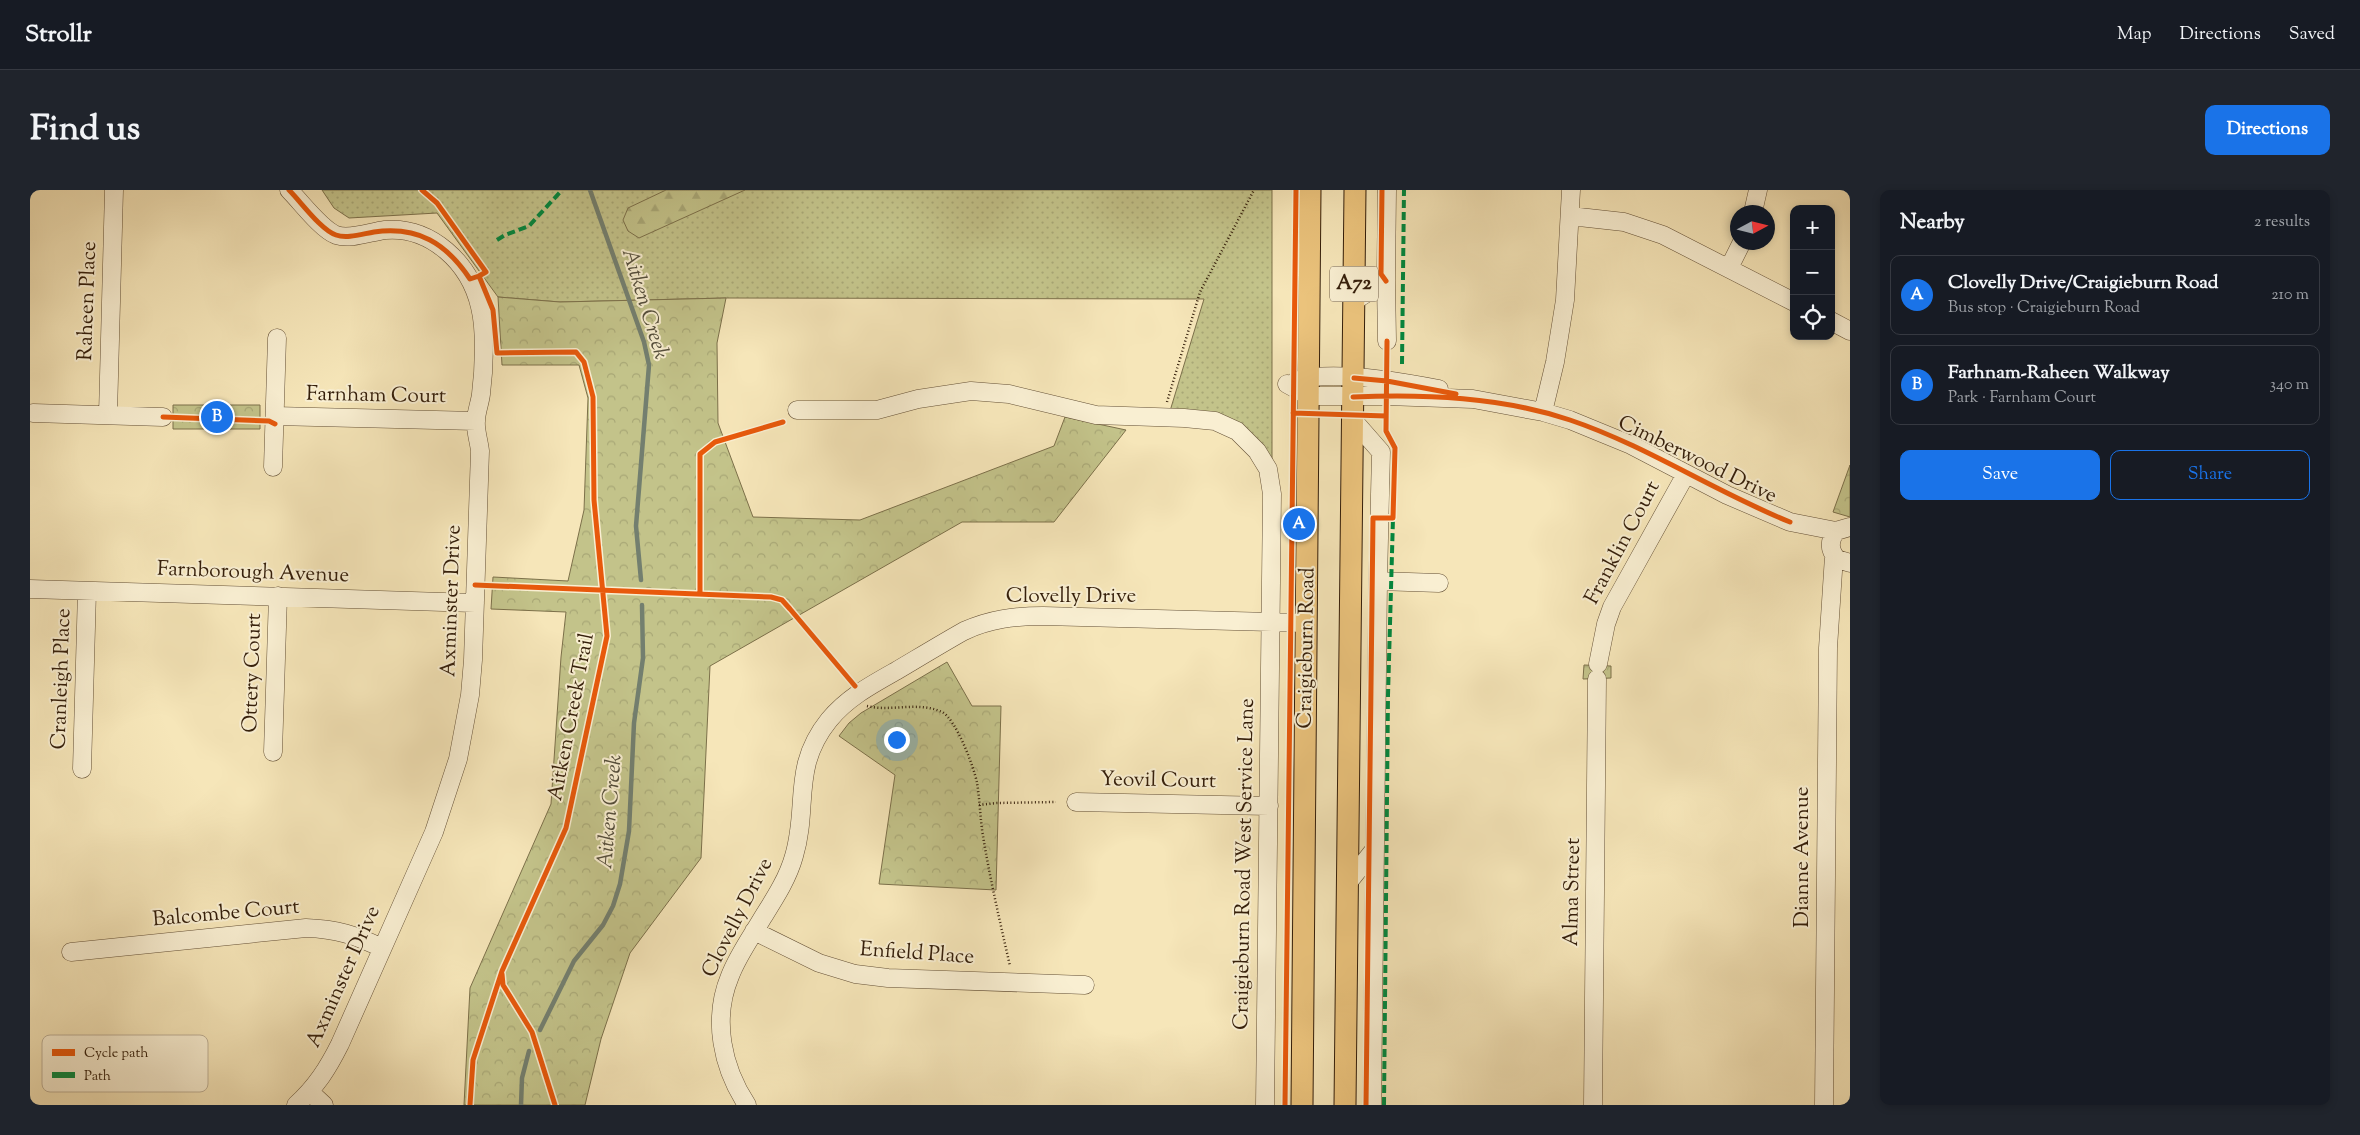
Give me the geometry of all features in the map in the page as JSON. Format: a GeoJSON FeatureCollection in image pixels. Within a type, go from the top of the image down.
{"type":"FeatureCollection","features":[{"type":"Feature","properties":{"kind":"main road","name":"Craigieburn Road"},"geometry":{"type":"LineString","coordinates":[[1302,1105],[1310,190]]}},
{"type":"Feature","properties":{"kind":"main road","name":"Craigieburn Road"},"geometry":{"type":"LineString","coordinates":[[1345,1105],[1355,190]]}},
{"type":"Feature","properties":{"kind":"street","name":"Raheen Place"},"geometry":{"type":"LineString","coordinates":[[108,414],[114,190]]}},
{"type":"Feature","properties":{"kind":"street","name":"Axminster Drive"},"geometry":{"type":"LineString","coordinates":[[289,190],[333,234],[346,236],[385,230],[409,232],[432,241],[443,248],[460,265],[476,293],[482,318],[481,392],[476,421],[480,451],[470,695],[458,759],[434,832],[340,1044],[327,1069],[310,1092],[296,1105]]}},
{"type":"Feature","properties":{"kind":"street"},"geometry":{"type":"LineString","coordinates":[[1387,341],[1388,190]]}},
{"type":"Feature","properties":{"kind":"street"},"geometry":{"type":"LineString","coordinates":[[1543,412],[1562,318],[1571,190]]}},
{"type":"Feature","properties":{"kind":"street"},"geometry":{"type":"LineString","coordinates":[[1755,205],[1758,190]]}},
{"type":"Feature","properties":{"kind":"street"},"geometry":{"type":"LineString","coordinates":[[1570,216],[1601,219],[1644,228],[1681,243],[1790,300]]}},
{"type":"Feature","properties":{"kind":"street"},"geometry":{"type":"LineString","coordinates":[[1729,268],[1738,250]]}},
{"type":"Feature","properties":{"kind":"street"},"geometry":{"type":"LineString","coordinates":[[1354,301],[1386,280]]}},
{"type":"Feature","properties":{"kind":"street"},"geometry":{"type":"LineString","coordinates":[[1835,323],[1850,331]]}},
{"type":"Feature","properties":{"kind":"street"},"geometry":{"type":"LineString","coordinates":[[273,468],[277,338]]}},
{"type":"Feature","properties":{"kind":"street","name":"Cimberwood Drive"},"geometry":{"type":"LineString","coordinates":[[1309,386],[1354,388],[1386,396],[1473,399],[1543,412],[1596,430],[1726,494],[1790,522],[1841,561],[1850,564]]}},
{"type":"Feature","properties":{"kind":"street","name":"Craigieburn Road West Service Lane"},"geometry":{"type":"LineString","coordinates":[[797,410],[877,410],[918,400],[971,391],[1009,394],[1096,415],[1184,418],[1220,424],[1237,431],[1257,450],[1268,469],[1272,494],[1265,1105]]}},
{"type":"Feature","properties":{"kind":"street"},"geometry":{"type":"LineString","coordinates":[[33,413],[84,413],[163,417]]}},
{"type":"Feature","properties":{"kind":"street","name":"Farnham Court"},"geometry":{"type":"LineString","coordinates":[[275,416],[476,421]]}},
{"type":"Feature","properties":{"kind":"street"},"geometry":{"type":"LineString","coordinates":[[1353,420],[1381,452],[1374,850],[1372,1105]]}},
{"type":"Feature","properties":{"kind":"street","name":"Franklin Court"},"geometry":{"type":"LineString","coordinates":[[1598,672],[1606,624],[1612,607],[1686,474]]}},
{"type":"Feature","properties":{"kind":"street","name":"Cimberwood Drive"},"geometry":{"type":"LineString","coordinates":[[1790,522],[1843,529]]}},
{"type":"Feature","properties":{"kind":"street","name":"Dianne Avenue"},"geometry":{"type":"LineString","coordinates":[[1824,1105],[1828,648],[1832,609],[1833,554],[1830,541],[1843,529]]}},
{"type":"Feature","properties":{"kind":"street","name":"Dianne Avenue"},"geometry":{"type":"LineString","coordinates":[[1832,609],[1850,564]]}},
{"type":"Feature","properties":{"kind":"street"},"geometry":{"type":"LineString","coordinates":[[1378,581],[1439,583]]}},
{"type":"Feature","properties":{"kind":"street","name":"Farnborough Avenue"},"geometry":{"type":"LineString","coordinates":[[30,589],[475,603]]}},
{"type":"Feature","properties":{"kind":"street","name":"Cranleigh Place"},"geometry":{"type":"LineString","coordinates":[[82,769],[87,591]]}},
{"type":"Feature","properties":{"kind":"street","name":"Ottery Court"},"geometry":{"type":"LineString","coordinates":[[273,752],[278,596]]}},
{"type":"Feature","properties":{"kind":"street","name":"Clovelly Drive"},"geometry":{"type":"LineString","coordinates":[[747,1105],[732,1080],[723,1050],[721,1020],[729,978],[782,886],[794,856],[803,774],[813,746],[829,720],[858,693],[964,631],[979,624],[1008,617],[1043,616],[1307,623]]}},
{"type":"Feature","properties":{"kind":"street","name":"Alma Street"},"geometry":{"type":"LineString","coordinates":[[1593,1105],[1598,672]]}},
{"type":"Feature","properties":{"kind":"street","name":"Yeovil Court"},"geometry":{"type":"LineString","coordinates":[[1076,802],[1268,806]]}},
{"type":"Feature","properties":{"kind":"street"},"geometry":{"type":"LineString","coordinates":[[1347,884],[1374,850]]}},
{"type":"Feature","properties":{"kind":"street","name":"Balcombe Court"},"geometry":{"type":"LineString","coordinates":[[71,952],[306,928],[324,928],[353,934],[382,948]]}},
{"type":"Feature","properties":{"kind":"street","name":"Enfield Place"},"geometry":{"type":"LineString","coordinates":[[754,932],[819,963],[855,974],[888,978],[1085,985]]}},
{"type":"Feature","properties":{"kind":"street"},"geometry":{"type":"LineString","coordinates":[[310,1092],[324,1105]]}},
{"type":"Feature","properties":{"kind":"path"},"geometry":{"type":"LineString","coordinates":[[1167,403],[1200,292],[1254,190]]}},
{"type":"Feature","properties":{"kind":"path"},"geometry":{"type":"LineString","coordinates":[[866,706],[908,706],[937,711],[947,716],[957,730],[977,781],[982,834],[1010,967]]}},
{"type":"Feature","properties":{"kind":"path"},"geometry":{"type":"LineString","coordinates":[[979,805],[997,802],[1056,802]]}},
{"type":"Feature","properties":{"kind":"green space"},"geometry":{"type":"Polygon","coordinates":[[[322,190],[1272,190],[1272,459],[1259,443],[1170,411],[1204,299],[726,298],[560,302],[498,297],[437,213],[349,218],[334,208],[322,190]]]}},
{"type":"Feature","properties":{"kind":"green space"},"geometry":{"type":"Polygon","coordinates":[[[666,190],[745,190],[639,238],[628,231],[623,220],[628,208],[666,190]]]}},
{"type":"Feature","properties":{"kind":"green space"},"geometry":{"type":"Polygon","coordinates":[[[498,297],[560,302],[726,298],[717,343],[718,423],[753,517],[860,520],[1054,446],[1065,417],[1126,430],[1054,522],[962,522],[710,666],[701,858],[630,953],[601,1039],[585,1105],[464,1105],[470,988],[551,804],[566,612],[491,609],[493,577],[568,581],[584,510],[588,398],[579,365],[502,365],[498,297]]]}},
{"type":"Feature","properties":{"kind":"green space"},"geometry":{"type":"Polygon","coordinates":[[[173,405],[260,405],[260,429],[173,429],[173,405]]]}},
{"type":"Feature","properties":{"kind":"green space"},"geometry":{"type":"Polygon","coordinates":[[[1850,465],[1850,517],[1833,512],[1850,465]]]}},
{"type":"Feature","properties":{"kind":"green space"},"geometry":{"type":"Polygon","coordinates":[[[947,662],[972,706],[1001,706],[996,890],[879,884],[895,775],[839,736],[849,723],[861,713],[947,662]]]}},
{"type":"Feature","properties":{"kind":"green space"},"geometry":{"type":"Polygon","coordinates":[[[1584,665],[1611,666],[1611,678],[1583,679],[1584,665]]]}},
{"type":"Feature","properties":{"kind":"waterway","name":"Aitken Creek"},"geometry":{"type":"LineString","coordinates":[[590,190],[644,342],[649,365],[636,526],[641,580]]}},
{"type":"Feature","properties":{"kind":"waterway","name":"Aitken Creek"},"geometry":{"type":"LineString","coordinates":[[540,1030],[574,961],[603,925],[613,906],[620,884],[629,831],[634,723],[643,658],[642,605]]}},
{"type":"Feature","properties":{"kind":"waterway","name":"Aitken Creek"},"geometry":{"type":"LineString","coordinates":[[521,1105],[522,1078],[529,1051]]}},
{"type":"Feature","properties":{"kind":"marked path"},"geometry":{"type":"LineString","coordinates":[[497,240],[529,226],[562,190]]}},
{"type":"Feature","properties":{"kind":"marked path"},"geometry":{"type":"LineString","coordinates":[[1402,364],[1404,190]]}},
{"type":"Feature","properties":{"kind":"marked path"},"geometry":{"type":"LineString","coordinates":[[1384,1105],[1388,695],[1393,518]]}},
{"type":"Feature","properties":{"kind":"cycle path"},"geometry":{"type":"LineString","coordinates":[[289,190],[324,228],[336,235],[350,236],[390,231],[417,235],[441,247],[461,266],[470,279],[479,276]]}},
{"type":"Feature","properties":{"kind":"cycle path","name":"Aitken Creek Trail"},"geometry":{"type":"LineString","coordinates":[[422,190],[437,203],[486,272],[479,276],[493,310],[497,353],[576,352],[584,362],[593,397],[594,500],[607,636],[566,828],[502,971],[473,1060],[470,1105]]}},
{"type":"Feature","properties":{"kind":"cycle path"},"geometry":{"type":"LineString","coordinates":[[1285,1105],[1296,190]]}},
{"type":"Feature","properties":{"kind":"cycle path"},"geometry":{"type":"LineString","coordinates":[[1382,190],[1381,274],[1386,281]]}},
{"type":"Feature","properties":{"kind":"cycle path"},"geometry":{"type":"LineString","coordinates":[[1366,1105],[1373,518],[1393,518],[1395,448],[1386,431],[1387,341]]}},
{"type":"Feature","properties":{"kind":"cycle path"},"geometry":{"type":"LineString","coordinates":[[1354,378],[1387,381],[1456,394]]}},
{"type":"Feature","properties":{"kind":"cycle path"},"geometry":{"type":"LineString","coordinates":[[1353,397],[1408,396],[1463,399],[1517,406],[1544,412],[1570,420],[1626,443],[1790,522]]}},
{"type":"Feature","properties":{"kind":"cycle path"},"geometry":{"type":"LineString","coordinates":[[1293,413],[1386,416]]}},
{"type":"Feature","properties":{"kind":"cycle path"},"geometry":{"type":"LineString","coordinates":[[163,417],[269,421],[275,424]]}},
{"type":"Feature","properties":{"kind":"cycle path"},"geometry":{"type":"LineString","coordinates":[[700,594],[700,454],[715,442],[783,422]]}},
{"type":"Feature","properties":{"kind":"cycle path"},"geometry":{"type":"LineString","coordinates":[[475,585],[771,597],[782,600],[855,686]]}},
{"type":"Feature","properties":{"kind":"cycle path"},"geometry":{"type":"LineString","coordinates":[[502,974],[503,985],[532,1032],[555,1105]]}},
{"type":"Feature","properties":{"kind":"place","name":"Farhnam-Raheen Walkway"},"geometry":{"type":"Point","coordinates":[217,417]}},
{"type":"Feature","properties":{"kind":"place","name":"Clovelly Drive/Craigieburn Road"},"geometry":{"type":"Point","coordinates":[1299,524]}}]}
